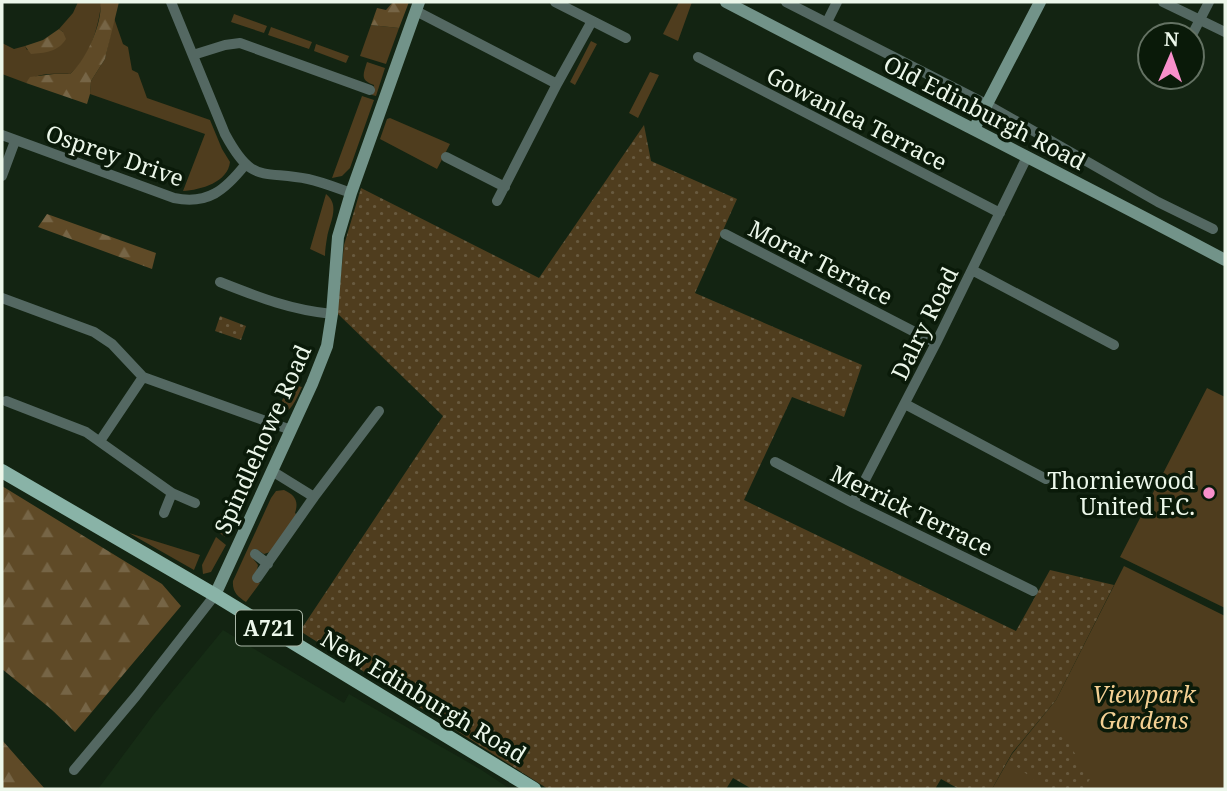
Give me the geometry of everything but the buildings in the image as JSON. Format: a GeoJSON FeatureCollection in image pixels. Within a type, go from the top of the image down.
{"type":"FeatureCollection","features":[{"type":"Feature","properties":{"kind":"main road","name":"New Edinburgh Road"},"geometry":{"type":"LineString","coordinates":[[2,471],[215,595],[534,789]]}},
{"type":"Feature","properties":{"kind":"street"},"geometry":{"type":"LineString","coordinates":[[171,2],[225,134],[236,155],[245,165],[256,172],[306,179],[351,193]]}},
{"type":"Feature","properties":{"kind":"street"},"geometry":{"type":"LineString","coordinates":[[555,2],[626,38]]}},
{"type":"Feature","properties":{"kind":"street","name":"Old Edinburgh Road"},"geometry":{"type":"LineString","coordinates":[[726,2],[1225,260]]}},
{"type":"Feature","properties":{"kind":"street","name":"Old Edinburgh Road"},"geometry":{"type":"LineString","coordinates":[[786,2],[986,104],[1158,202],[1213,229]]}},
{"type":"Feature","properties":{"kind":"street"},"geometry":{"type":"LineString","coordinates":[[827,22],[837,2]]}},
{"type":"Feature","properties":{"kind":"street"},"geometry":{"type":"LineString","coordinates":[[974,128],[1040,2]]}},
{"type":"Feature","properties":{"kind":"street"},"geometry":{"type":"LineString","coordinates":[[1163,2],[1225,32]]}},
{"type":"Feature","properties":{"kind":"street"},"geometry":{"type":"LineString","coordinates":[[1200,19],[1209,2]]}},
{"type":"Feature","properties":{"kind":"street"},"geometry":{"type":"LineString","coordinates":[[418,6],[556,84]]}},
{"type":"Feature","properties":{"kind":"street","name":"Spindlehowe Road"},"geometry":{"type":"LineString","coordinates":[[74,770],[215,595],[312,384],[327,346],[338,237],[351,193],[418,6]]}},
{"type":"Feature","properties":{"kind":"street"},"geometry":{"type":"LineString","coordinates":[[497,201],[556,84],[592,21]]}},
{"type":"Feature","properties":{"kind":"street"},"geometry":{"type":"LineString","coordinates":[[193,55],[240,43],[370,90]]}},
{"type":"Feature","properties":{"kind":"street","name":"Gowanlea Terrace"},"geometry":{"type":"LineString","coordinates":[[698,57],[1000,213]]}},
{"type":"Feature","properties":{"kind":"street","name":"Osprey Drive"},"geometry":{"type":"LineString","coordinates":[[2,135],[187,201],[210,197],[222,190],[245,165]]}},
{"type":"Feature","properties":{"kind":"street"},"geometry":{"type":"LineString","coordinates":[[2,176],[15,141]]}},
{"type":"Feature","properties":{"kind":"street"},"geometry":{"type":"LineString","coordinates":[[446,157],[505,187]]}},
{"type":"Feature","properties":{"kind":"street","name":"Dalry Road"},"geometry":{"type":"LineString","coordinates":[[853,503],[936,343],[1027,157]]}},
{"type":"Feature","properties":{"kind":"street","name":"Morar Terrace"},"geometry":{"type":"LineString","coordinates":[[725,234],[936,343]]}},
{"type":"Feature","properties":{"kind":"street"},"geometry":{"type":"LineString","coordinates":[[972,270],[1114,345]]}},
{"type":"Feature","properties":{"kind":"street"},"geometry":{"type":"LineString","coordinates":[[220,282],[275,303],[305,311],[332,314]]}},
{"type":"Feature","properties":{"kind":"street"},"geometry":{"type":"LineString","coordinates":[[2,298],[94,331],[112,344],[143,377],[291,430]]}},
{"type":"Feature","properties":{"kind":"street"},"geometry":{"type":"LineString","coordinates":[[100,440],[143,377]]}},
{"type":"Feature","properties":{"kind":"street"},"geometry":{"type":"LineString","coordinates":[[6,401],[86,432],[172,493],[195,503]]}},
{"type":"Feature","properties":{"kind":"street"},"geometry":{"type":"LineString","coordinates":[[905,404],[1045,479]]}},
{"type":"Feature","properties":{"kind":"street"},"geometry":{"type":"LineString","coordinates":[[257,578],[379,411]]}},
{"type":"Feature","properties":{"kind":"street","name":"Merrick Terrace"},"geometry":{"type":"LineString","coordinates":[[775,462],[1033,592]]}},
{"type":"Feature","properties":{"kind":"street"},"geometry":{"type":"LineString","coordinates":[[272,471],[314,497]]}},
{"type":"Feature","properties":{"kind":"street"},"geometry":{"type":"LineString","coordinates":[[164,513],[172,493]]}},
{"type":"Feature","properties":{"kind":"street"},"geometry":{"type":"LineString","coordinates":[[255,554],[268,564]]}},
{"type":"Feature","properties":{"kind":"shaded area"},"geometry":{"type":"Polygon","coordinates":[[[223,630],[344,703],[349,694],[510,789],[98,789],[154,714],[223,630]]]}},
{"type":"Feature","properties":{"kind":"green space"},"geometry":{"type":"Polygon","coordinates":[[[78,2],[100,2],[101,5],[92,43],[77,68],[70,74],[40,75],[26,83],[2,74],[2,43],[14,49],[25,46],[27,50],[63,32],[59,29],[73,13],[78,2]]]}},
{"type":"Feature","properties":{"kind":"green space"},"geometry":{"type":"Polygon","coordinates":[[[100,2],[119,2],[105,59],[91,81],[87,104],[26,83],[30,77],[70,74],[76,68],[96,30],[100,2]]]}},
{"type":"Feature","properties":{"kind":"green space"},"geometry":{"type":"Polygon","coordinates":[[[393,2],[409,2],[399,28],[371,25],[377,8],[386,10],[393,2]]]}},
{"type":"Feature","properties":{"kind":"green space"},"geometry":{"type":"Polygon","coordinates":[[[679,2],[692,2],[678,41],[663,34],[679,2]]]}},
{"type":"Feature","properties":{"kind":"green space"},"geometry":{"type":"Polygon","coordinates":[[[234,14],[267,26],[264,33],[231,22],[234,14]]]}},
{"type":"Feature","properties":{"kind":"green space"},"geometry":{"type":"Polygon","coordinates":[[[114,18],[123,44],[128,47],[132,70],[138,73],[147,98],[210,120],[230,162],[219,180],[205,187],[183,191],[205,134],[90,94],[91,81],[105,59],[114,18]]]}},
{"type":"Feature","properties":{"kind":"green space"},"geometry":{"type":"Polygon","coordinates":[[[371,25],[399,28],[386,64],[360,56],[371,25]]]}},
{"type":"Feature","properties":{"kind":"green space"},"geometry":{"type":"Polygon","coordinates":[[[271,27],[312,42],[309,49],[268,35],[271,27]]]}},
{"type":"Feature","properties":{"kind":"green space"},"geometry":{"type":"Polygon","coordinates":[[[59,29],[66,39],[55,49],[31,54],[25,46],[43,40],[59,29]]]}},
{"type":"Feature","properties":{"kind":"green space"},"geometry":{"type":"Polygon","coordinates":[[[591,41],[597,44],[575,85],[570,82],[591,41]]]}},
{"type":"Feature","properties":{"kind":"green space"},"geometry":{"type":"Polygon","coordinates":[[[316,44],[349,56],[346,63],[314,51],[316,44]]]}},
{"type":"Feature","properties":{"kind":"green space"},"geometry":{"type":"Polygon","coordinates":[[[367,62],[385,68],[376,96],[372,95],[374,85],[366,81],[364,76],[367,62]]]}},
{"type":"Feature","properties":{"kind":"green space"},"geometry":{"type":"Polygon","coordinates":[[[650,72],[659,75],[638,118],[629,113],[650,72]]]}},
{"type":"Feature","properties":{"kind":"green space"},"geometry":{"type":"Polygon","coordinates":[[[362,96],[374,100],[350,168],[342,176],[332,178],[362,96]]]}},
{"type":"Feature","properties":{"kind":"green space"},"geometry":{"type":"Polygon","coordinates":[[[387,119],[450,144],[437,169],[380,139],[387,119]]]}},
{"type":"Feature","properties":{"kind":"green space"},"geometry":{"type":"Polygon","coordinates":[[[644,125],[651,161],[737,199],[695,293],[862,365],[844,417],[792,397],[744,500],[1016,631],[1050,570],[1114,585],[1056,700],[1012,753],[992,789],[959,789],[941,779],[935,789],[752,789],[733,778],[726,789],[548,789],[300,631],[443,416],[337,313],[344,245],[361,188],[539,278],[644,125]]]}},
{"type":"Feature","properties":{"kind":"green space"},"geometry":{"type":"Polygon","coordinates":[[[326,194],[333,204],[333,215],[325,256],[310,249],[326,194]]]}},
{"type":"Feature","properties":{"kind":"green space"},"geometry":{"type":"Polygon","coordinates":[[[47,214],[156,253],[152,269],[38,227],[47,214]]]}},
{"type":"Feature","properties":{"kind":"green space"},"geometry":{"type":"Polygon","coordinates":[[[220,316],[246,326],[241,340],[215,331],[220,316]]]}},
{"type":"Feature","properties":{"kind":"green space"},"geometry":{"type":"Polygon","coordinates":[[[289,384],[302,387],[289,409],[276,415],[289,384]]]}},
{"type":"Feature","properties":{"kind":"green space"},"geometry":{"type":"Polygon","coordinates":[[[1207,388],[1225,397],[1225,608],[1120,557],[1207,388]]]}},
{"type":"Feature","properties":{"kind":"green space"},"geometry":{"type":"Polygon","coordinates":[[[268,432],[273,441],[272,446],[230,537],[225,537],[218,532],[216,525],[221,514],[235,518],[268,432]]]}},
{"type":"Feature","properties":{"kind":"green space"},"geometry":{"type":"Polygon","coordinates":[[[2,486],[162,584],[181,606],[75,732],[2,669],[2,486]]]}},
{"type":"Feature","properties":{"kind":"green space"},"geometry":{"type":"Polygon","coordinates":[[[284,490],[295,499],[297,515],[270,552],[264,554],[256,549],[251,556],[258,565],[252,577],[260,583],[246,602],[236,594],[233,581],[271,498],[276,491],[284,490]]]}},
{"type":"Feature","properties":{"kind":"green space"},"geometry":{"type":"Polygon","coordinates":[[[129,533],[200,555],[194,570],[129,533]]]}},
{"type":"Feature","properties":{"kind":"green space"},"geometry":{"type":"Polygon","coordinates":[[[216,537],[226,545],[211,572],[203,574],[202,565],[216,537]]]}},
{"type":"Feature","properties":{"kind":"green space","name":"Viewpark Gardens"},"geometry":{"type":"Polygon","coordinates":[[[1124,566],[1225,616],[1225,789],[992,789],[1012,754],[1056,700],[1124,566]]]}},
{"type":"Feature","properties":{"kind":"green space"},"geometry":{"type":"Polygon","coordinates":[[[1041,721],[1055,723],[1091,778],[1083,789],[1047,789],[1009,761],[1041,721]]]}},
{"type":"Feature","properties":{"kind":"green space"},"geometry":{"type":"Polygon","coordinates":[[[2,740],[45,789],[2,789],[2,740]]]}},
{"type":"Feature","properties":{"kind":"place","name":"Thorniewood United F.C."},"geometry":{"type":"Point","coordinates":[1209,493]}}]}
